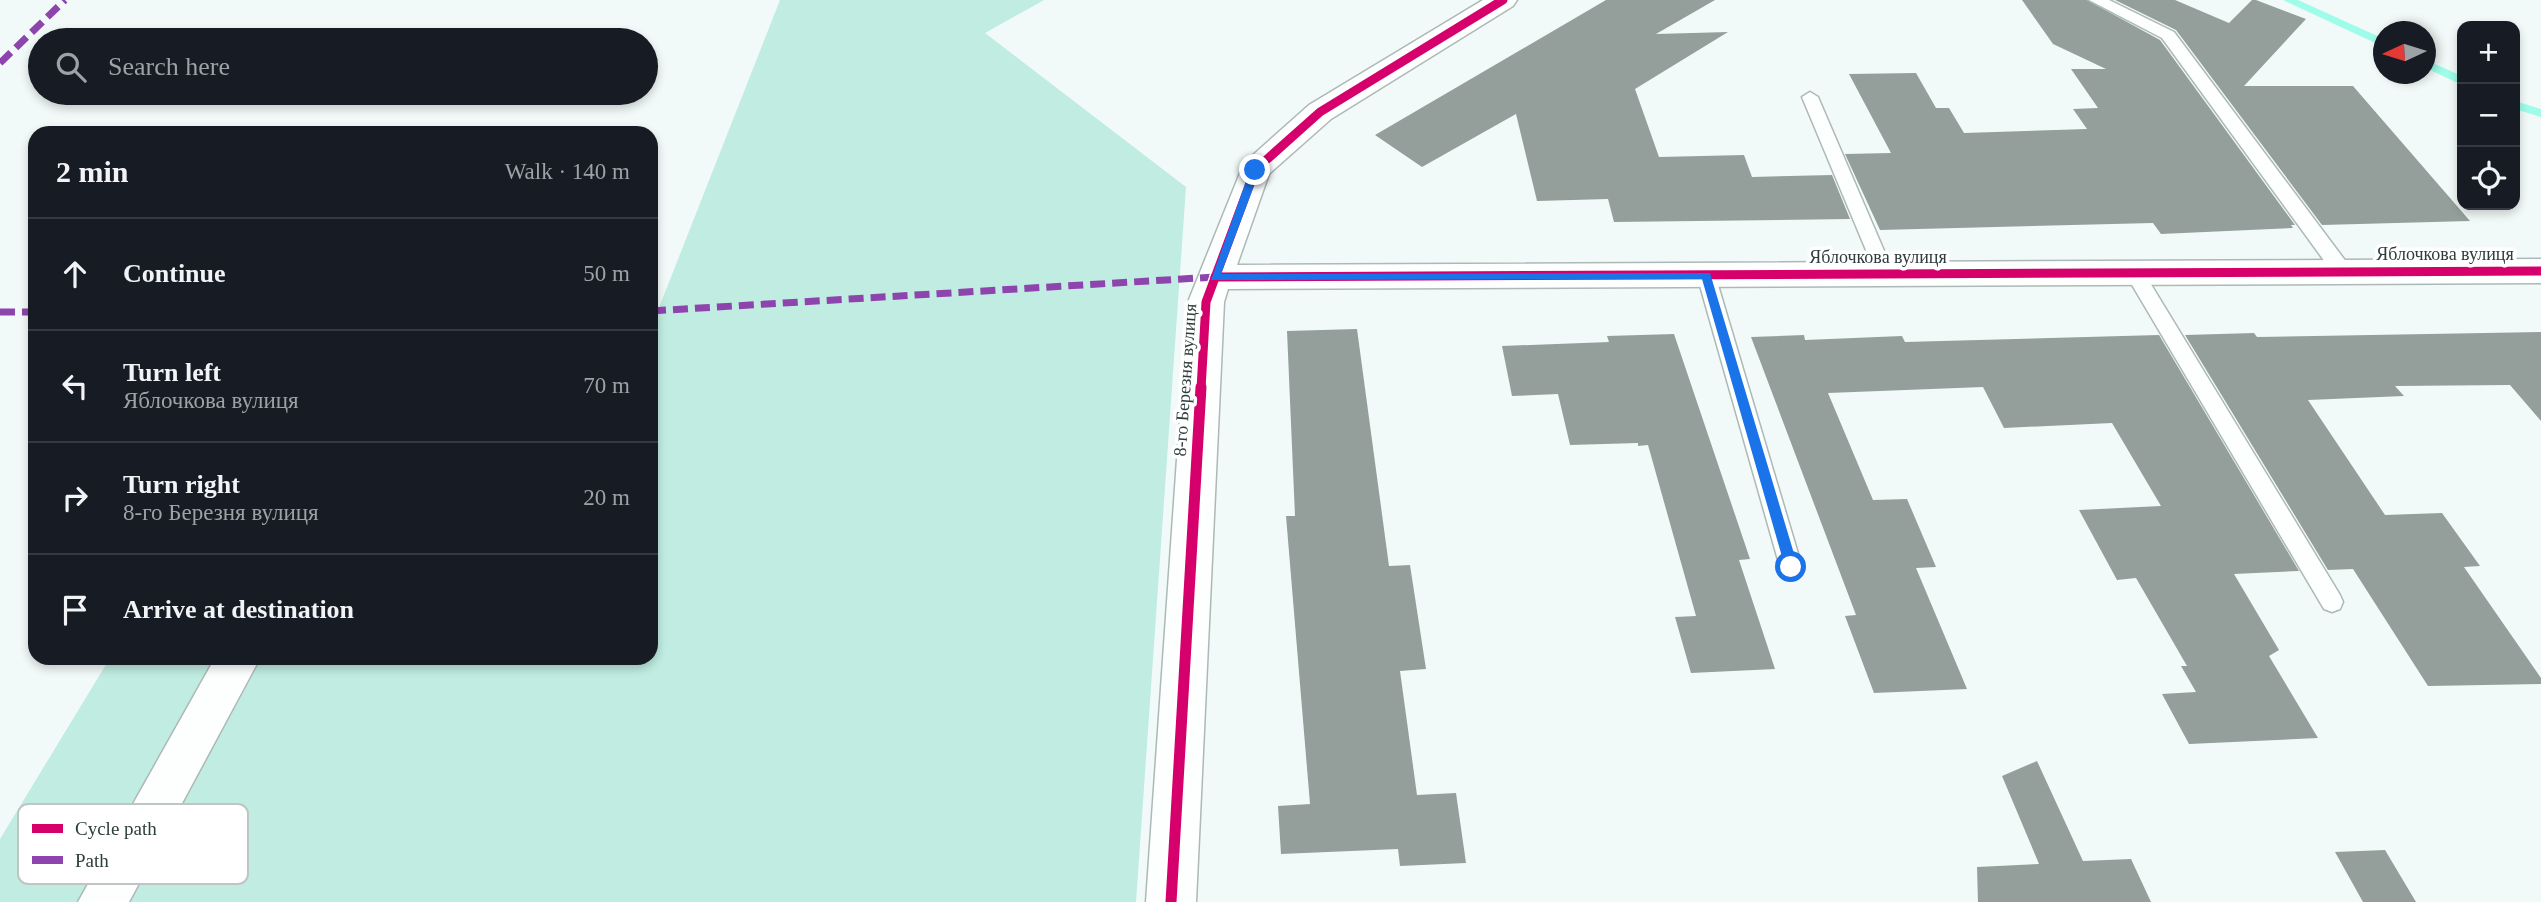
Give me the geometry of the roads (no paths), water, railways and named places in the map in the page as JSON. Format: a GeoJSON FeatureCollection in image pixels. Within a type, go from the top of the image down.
{"type":"FeatureCollection","features":[{"type":"Feature","properties":{"kind":"street","name":"8-го Березня вулиця"},"geometry":{"type":"LineString","coordinates":[[1171,902],[1206,302],[1215,277],[1255,170],[1320,112],[1503,0]]}},
{"type":"Feature","properties":{"kind":"street","name":"Яблочкова вулиця"},"geometry":{"type":"LineString","coordinates":[[1215,277],[2541,271]]}},
{"type":"Feature","properties":{"kind":"street"},"geometry":{"type":"LineString","coordinates":[[157,804],[234,665]]}},
{"type":"Feature","properties":{"kind":"street"},"geometry":{"type":"LineString","coordinates":[[103,902],[113,884]]}},
{"type":"Feature","properties":{"kind":"lane"},"geometry":{"type":"LineString","coordinates":[[2097,0],[2168,35],[2343,272]]}},
{"type":"Feature","properties":{"kind":"lane"},"geometry":{"type":"LineString","coordinates":[[1810,97],[1885,274]]}},
{"type":"Feature","properties":{"kind":"lane"},"geometry":{"type":"LineString","coordinates":[[2134,273],[2332,602]]}},
{"type":"Feature","properties":{"kind":"lane"},"geometry":{"type":"LineString","coordinates":[[1706,275],[1791,567]]}},
{"type":"Feature","properties":{"kind":"waterway"},"geometry":{"type":"LineString","coordinates":[[2289,0],[2373,39]]}},
{"type":"Feature","properties":{"kind":"waterway"},"geometry":{"type":"LineString","coordinates":[[2436,69],[2457,79]]}},
{"type":"Feature","properties":{"kind":"waterway"},"geometry":{"type":"LineString","coordinates":[[2520,107],[2541,113]]}}]}
